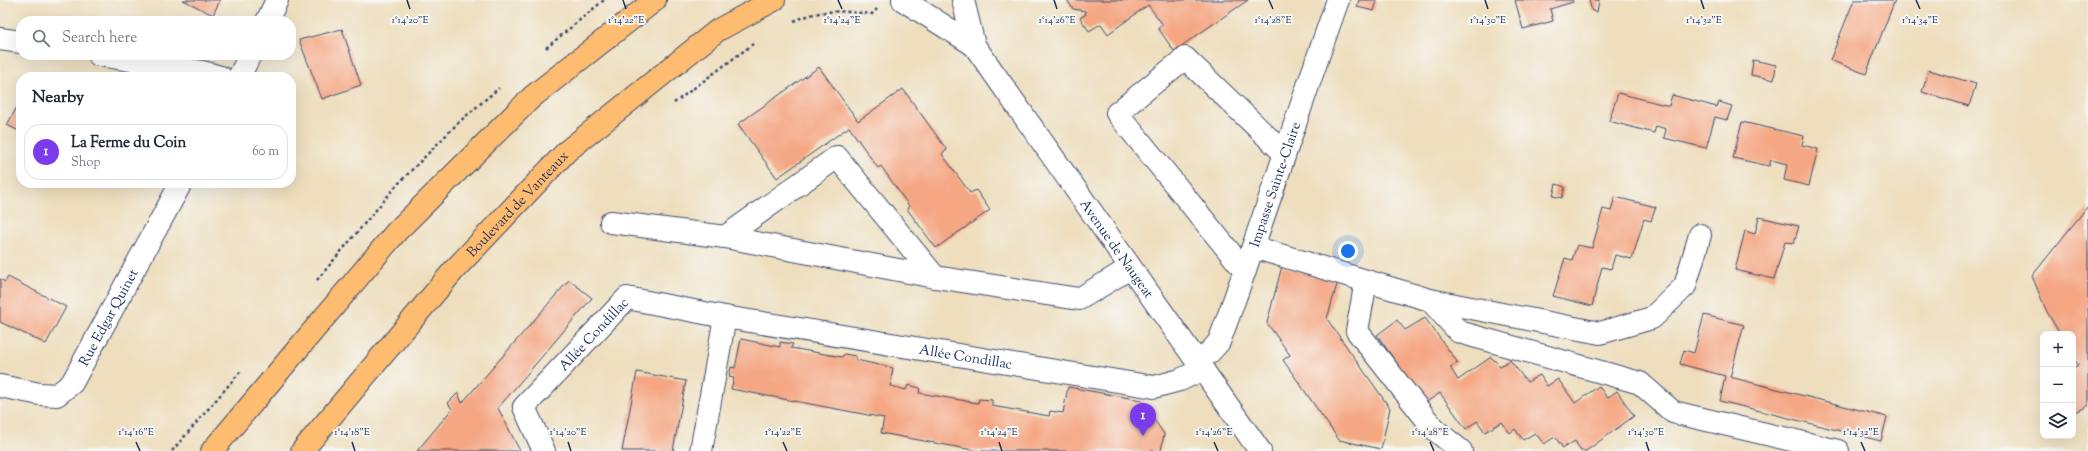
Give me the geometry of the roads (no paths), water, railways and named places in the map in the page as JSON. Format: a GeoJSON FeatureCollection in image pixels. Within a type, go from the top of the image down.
{"type":"FeatureCollection","features":[{"type":"Feature","properties":{"kind":"main road"},"geometry":{"type":"LineString","coordinates":[[212,451],[396,231],[532,97],[655,0]]}},
{"type":"Feature","properties":{"kind":"main road","name":"Boulevard de Vanteaux"},"geometry":{"type":"LineString","coordinates":[[302,451],[454,270],[567,151],[718,30],[774,0]]}},
{"type":"Feature","properties":{"kind":"street"},"geometry":{"type":"LineString","coordinates":[[269,16],[277,0]]}},
{"type":"Feature","properties":{"kind":"street","name":"Avenue de Naugeat"},"geometry":{"type":"LineString","coordinates":[[903,0],[974,45]]}},
{"type":"Feature","properties":{"kind":"street","name":"Avenue de Naugeat"},"geometry":{"type":"LineString","coordinates":[[963,0],[974,45],[1260,451]]}},
{"type":"Feature","properties":{"kind":"street","name":"Impasse Sainte-Claire"},"geometry":{"type":"LineString","coordinates":[[1200,365],[1219,342],[1246,271],[1252,247],[1271,198],[1284,154],[1338,0]]}},
{"type":"Feature","properties":{"kind":"street"},"geometry":{"type":"LineString","coordinates":[[0,38],[16,41]]}},
{"type":"Feature","properties":{"kind":"street"},"geometry":{"type":"LineString","coordinates":[[1246,271],[1117,113],[1185,58],[1284,154]]}},
{"type":"Feature","properties":{"kind":"street"},"geometry":{"type":"LineString","coordinates":[[130,60],[203,72]]}},
{"type":"Feature","properties":{"kind":"street"},"geometry":{"type":"LineString","coordinates":[[242,72],[248,60]]}},
{"type":"Feature","properties":{"kind":"street"},"geometry":{"type":"LineString","coordinates":[[725,237],[837,157],[935,277]]}},
{"type":"Feature","properties":{"kind":"street","name":"Rue Edgar Quinet"},"geometry":{"type":"LineString","coordinates":[[0,386],[40,394],[57,395],[72,383],[178,188]]}},
{"type":"Feature","properties":{"kind":"street"},"geometry":{"type":"LineString","coordinates":[[611,222],[725,237],[935,277],[1079,299],[1130,268]]}},
{"type":"Feature","properties":{"kind":"street"},"geometry":{"type":"LineString","coordinates":[[1252,247],[1430,300],[1600,333],[1652,318],[1685,286],[1700,235]]}},
{"type":"Feature","properties":{"kind":"street"},"geometry":{"type":"LineString","coordinates":[[1366,281],[1357,331],[1434,429],[1461,451]]}},
{"type":"Feature","properties":{"kind":"street","name":"Allée Condillac"},"geometry":{"type":"LineString","coordinates":[[544,451],[524,407],[627,298],[725,317],[1154,387],[1180,380],[1200,365]]}},
{"type":"Feature","properties":{"kind":"street"},"geometry":{"type":"LineString","coordinates":[[1430,300],[1459,332],[1640,383],[1673,412],[1838,451]]}},
{"type":"Feature","properties":{"kind":"street"},"geometry":{"type":"LineString","coordinates":[[701,451],[725,317]]}},
{"type":"Feature","properties":{"kind":"place","name":"La Ferme du Coin"},"geometry":{"type":"Point","coordinates":[1143,436]}}]}
